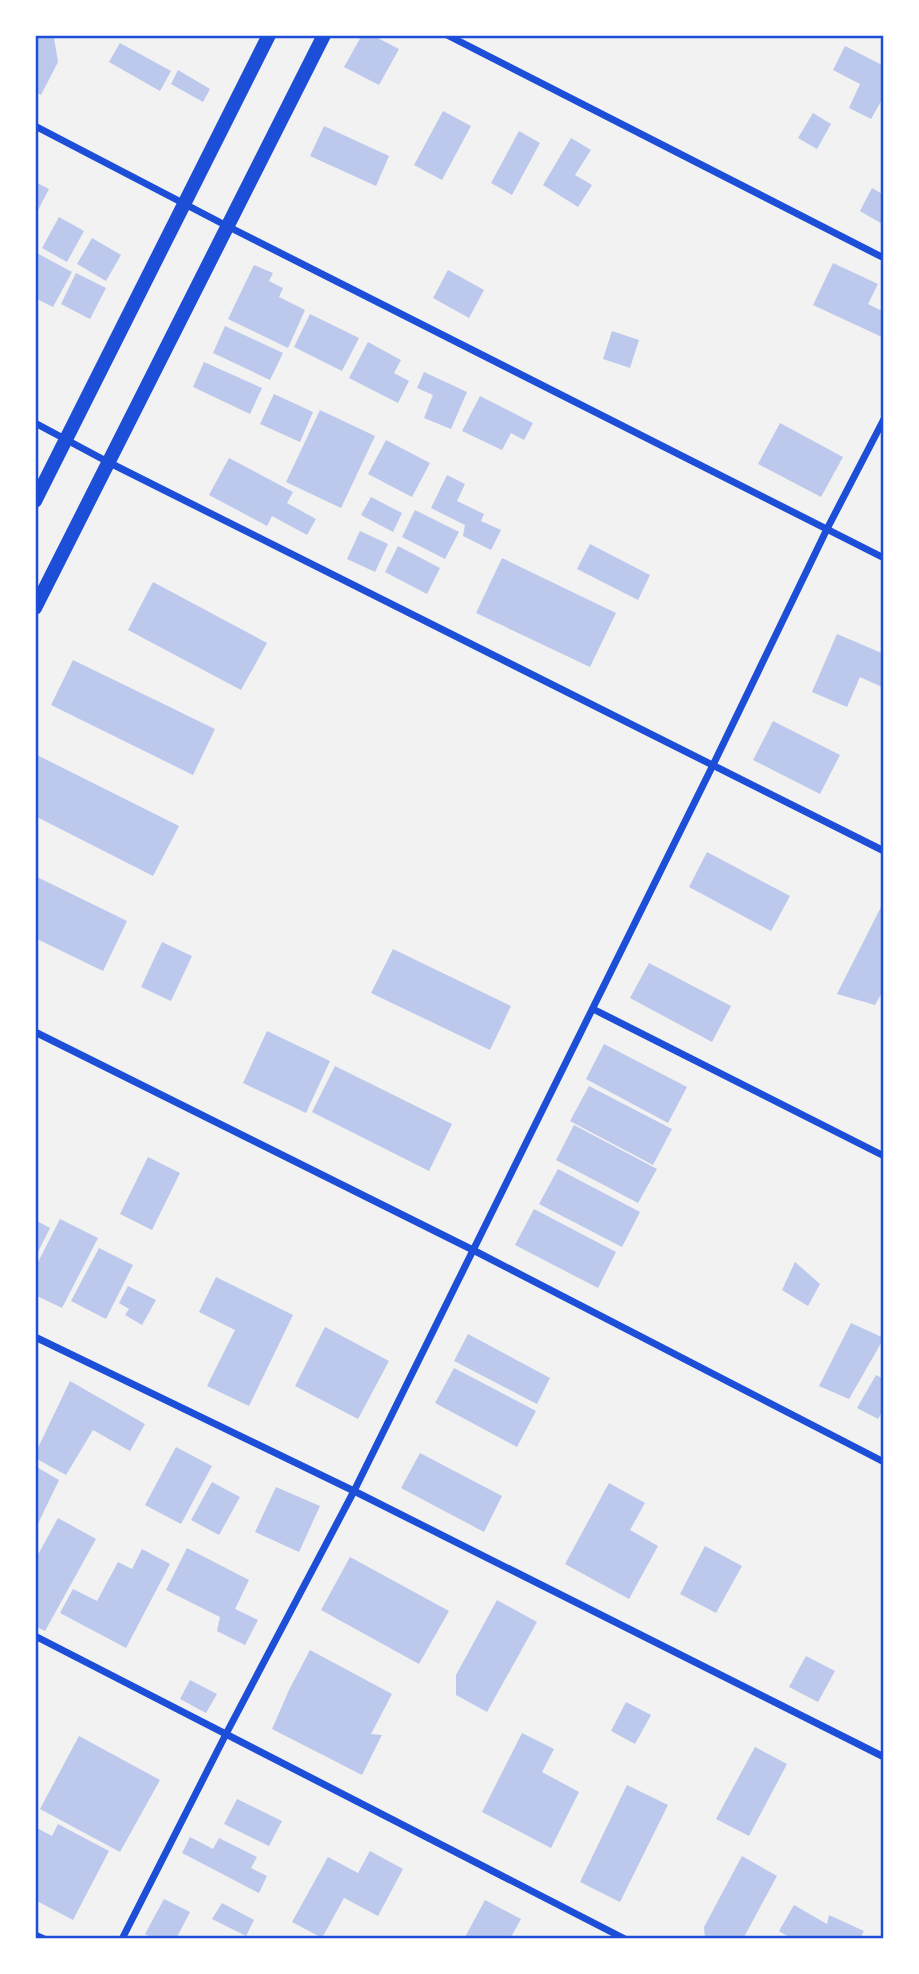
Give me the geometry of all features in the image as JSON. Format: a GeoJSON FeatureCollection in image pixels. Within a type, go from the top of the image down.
{"type":"FeatureCollection","features":[{"type":"Feature","properties":{"kind":"main road"},"geometry":{"type":"LineString","coordinates":[[35,501],[269,35]]}},
{"type":"Feature","properties":{"kind":"main road"},"geometry":{"type":"LineString","coordinates":[[35,608],[324,35]]}},
{"type":"Feature","properties":{"kind":"street"},"geometry":{"type":"LineString","coordinates":[[447,35],[884,258]]}},
{"type":"Feature","properties":{"kind":"street"},"geometry":{"type":"LineString","coordinates":[[35,126],[884,558]]}},
{"type":"Feature","properties":{"kind":"street"},"geometry":{"type":"LineString","coordinates":[[122,1939],[354,1491],[827,529],[884,419]]}},
{"type":"Feature","properties":{"kind":"street"},"geometry":{"type":"LineString","coordinates":[[35,423],[884,851]]}},
{"type":"Feature","properties":{"kind":"street"},"geometry":{"type":"LineString","coordinates":[[593,1009],[884,1156]]}},
{"type":"Feature","properties":{"kind":"street"},"geometry":{"type":"LineString","coordinates":[[35,1032],[473,1250],[884,1462]]}},
{"type":"Feature","properties":{"kind":"street"},"geometry":{"type":"LineString","coordinates":[[35,1337],[354,1491],[884,1757]]}},
{"type":"Feature","properties":{"kind":"street"},"geometry":{"type":"LineString","coordinates":[[35,1636],[625,1939]]}},
{"type":"Feature","properties":{"kind":"street"},"geometry":{"type":"LineString","coordinates":[[35,1935],[44,1939]]}},
{"type":"Feature","properties":{"kind":"building"},"geometry":{"type":"Polygon","coordinates":[[[40,35],[54,38],[58,62],[41,95],[35,92],[35,44],[40,35]]]}},
{"type":"Feature","properties":{"kind":"building"},"geometry":{"type":"Polygon","coordinates":[[[362,35],[372,35],[399,49],[379,85],[344,67],[362,35]]]}},
{"type":"Feature","properties":{"kind":"building"},"geometry":{"type":"Polygon","coordinates":[[[120,43],[171,71],[160,91],[109,62],[120,43]]]}},
{"type":"Feature","properties":{"kind":"building"},"geometry":{"type":"Polygon","coordinates":[[[845,46],[884,66],[884,96],[871,119],[849,108],[860,84],[833,70],[845,46]]]}},
{"type":"Feature","properties":{"kind":"building"},"geometry":{"type":"Polygon","coordinates":[[[178,70],[210,89],[203,102],[171,84],[178,70]]]}},
{"type":"Feature","properties":{"kind":"building"},"geometry":{"type":"Polygon","coordinates":[[[443,111],[471,126],[442,180],[414,165],[443,111]]]}},
{"type":"Feature","properties":{"kind":"building"},"geometry":{"type":"Polygon","coordinates":[[[813,113],[831,124],[817,149],[798,138],[813,113]]]}},
{"type":"Feature","properties":{"kind":"building"},"geometry":{"type":"Polygon","coordinates":[[[324,126],[389,156],[376,186],[310,156],[324,126]]]}},
{"type":"Feature","properties":{"kind":"building"},"geometry":{"type":"Polygon","coordinates":[[[519,131],[540,143],[512,195],[491,183],[519,131]]]}},
{"type":"Feature","properties":{"kind":"building"},"geometry":{"type":"Polygon","coordinates":[[[571,138],[591,150],[575,175],[592,185],[578,207],[543,185],[571,138]]]}},
{"type":"Feature","properties":{"kind":"building"},"geometry":{"type":"Polygon","coordinates":[[[35,182],[49,189],[35,216],[35,182]]]}},
{"type":"Feature","properties":{"kind":"building"},"geometry":{"type":"Polygon","coordinates":[[[872,188],[884,195],[884,225],[860,211],[872,188]]]}},
{"type":"Feature","properties":{"kind":"building"},"geometry":{"type":"Polygon","coordinates":[[[59,217],[84,231],[67,262],[42,248],[59,217]]]}},
{"type":"Feature","properties":{"kind":"building"},"geometry":{"type":"Polygon","coordinates":[[[92,238],[121,255],[106,281],[77,264],[92,238]]]}},
{"type":"Feature","properties":{"kind":"building"},"geometry":{"type":"Polygon","coordinates":[[[35,252],[72,272],[53,307],[35,298],[35,252]]]}},
{"type":"Feature","properties":{"kind":"building"},"geometry":{"type":"Polygon","coordinates":[[[833,263],[878,284],[868,304],[884,312],[884,338],[813,305],[833,263]]]}},
{"type":"Feature","properties":{"kind":"building"},"geometry":{"type":"Polygon","coordinates":[[[254,265],[273,273],[269,281],[283,288],[279,297],[305,310],[288,348],[228,319],[254,265]]]}},
{"type":"Feature","properties":{"kind":"building"},"geometry":{"type":"Polygon","coordinates":[[[448,270],[484,290],[469,318],[433,298],[448,270]]]}},
{"type":"Feature","properties":{"kind":"building"},"geometry":{"type":"Polygon","coordinates":[[[76,273],[106,288],[90,319],[61,304],[76,273]]]}},
{"type":"Feature","properties":{"kind":"building"},"geometry":{"type":"Polygon","coordinates":[[[310,314],[359,338],[342,371],[294,347],[310,314]]]}},
{"type":"Feature","properties":{"kind":"building"},"geometry":{"type":"Polygon","coordinates":[[[225,326],[283,353],[270,380],[213,353],[225,326]]]}},
{"type":"Feature","properties":{"kind":"building"},"geometry":{"type":"Polygon","coordinates":[[[612,331],[639,340],[630,368],[603,359],[612,331]]]}},
{"type":"Feature","properties":{"kind":"building"},"geometry":{"type":"Polygon","coordinates":[[[368,342],[401,360],[394,373],[409,381],[398,403],[349,378],[368,342]]]}},
{"type":"Feature","properties":{"kind":"building"},"geometry":{"type":"Polygon","coordinates":[[[204,362],[262,388],[250,414],[193,387],[204,362]]]}},
{"type":"Feature","properties":{"kind":"building"},"geometry":{"type":"Polygon","coordinates":[[[424,372],[467,392],[451,429],[424,418],[433,395],[417,388],[424,372]]]}},
{"type":"Feature","properties":{"kind":"building"},"geometry":{"type":"Polygon","coordinates":[[[274,394],[313,412],[300,442],[260,424],[274,394]]]}},
{"type":"Feature","properties":{"kind":"building"},"geometry":{"type":"Polygon","coordinates":[[[480,396],[533,423],[524,440],[511,433],[502,450],[462,431],[480,396]]]}},
{"type":"Feature","properties":{"kind":"building"},"geometry":{"type":"Polygon","coordinates":[[[320,410],[375,436],[341,508],[286,482],[320,410]]]}},
{"type":"Feature","properties":{"kind":"building"},"geometry":{"type":"Polygon","coordinates":[[[780,423],[843,457],[821,497],[758,464],[780,423]]]}},
{"type":"Feature","properties":{"kind":"building"},"geometry":{"type":"Polygon","coordinates":[[[386,440],[430,463],[412,497],[368,474],[386,440]]]}},
{"type":"Feature","properties":{"kind":"building"},"geometry":{"type":"Polygon","coordinates":[[[229,458],[293,492],[287,503],[316,519],[307,535],[272,516],[267,526],[209,495],[229,458]]]}},
{"type":"Feature","properties":{"kind":"building"},"geometry":{"type":"Polygon","coordinates":[[[447,475],[465,484],[457,501],[484,514],[481,521],[501,530],[491,550],[463,536],[465,525],[431,508],[447,475]]]}},
{"type":"Feature","properties":{"kind":"building"},"geometry":{"type":"Polygon","coordinates":[[[371,497],[402,513],[393,532],[361,515],[371,497]]]}},
{"type":"Feature","properties":{"kind":"building"},"geometry":{"type":"Polygon","coordinates":[[[415,510],[459,532],[445,559],[402,537],[415,510]]]}},
{"type":"Feature","properties":{"kind":"building"},"geometry":{"type":"Polygon","coordinates":[[[360,531],[388,544],[375,572],[347,559],[360,531]]]}},
{"type":"Feature","properties":{"kind":"building"},"geometry":{"type":"Polygon","coordinates":[[[590,544],[650,575],[638,600],[577,569],[590,544]]]}},
{"type":"Feature","properties":{"kind":"building"},"geometry":{"type":"Polygon","coordinates":[[[398,546],[440,568],[427,594],[385,572],[398,546]]]}},
{"type":"Feature","properties":{"kind":"building"},"geometry":{"type":"Polygon","coordinates":[[[502,558],[616,613],[590,667],[476,613],[502,558]]]}},
{"type":"Feature","properties":{"kind":"building"},"geometry":{"type":"Polygon","coordinates":[[[153,582],[267,643],[241,690],[128,630],[153,582]]]}},
{"type":"Feature","properties":{"kind":"building"},"geometry":{"type":"Polygon","coordinates":[[[837,634],[884,654],[884,688],[860,677],[847,707],[812,692],[837,634]]]}},
{"type":"Feature","properties":{"kind":"building"},"geometry":{"type":"Polygon","coordinates":[[[73,660],[215,729],[193,775],[51,705],[73,660]]]}},
{"type":"Feature","properties":{"kind":"building"},"geometry":{"type":"Polygon","coordinates":[[[773,721],[840,755],[820,794],[753,760],[773,721]]]}},
{"type":"Feature","properties":{"kind":"building"},"geometry":{"type":"Polygon","coordinates":[[[35,754],[179,826],[153,876],[35,816],[35,754]]]}},
{"type":"Feature","properties":{"kind":"building"},"geometry":{"type":"Polygon","coordinates":[[[707,852],[790,896],[771,931],[689,887],[707,852]]]}},
{"type":"Feature","properties":{"kind":"building"},"geometry":{"type":"Polygon","coordinates":[[[35,876],[127,921],[103,971],[35,938],[35,876]]]}},
{"type":"Feature","properties":{"kind":"building"},"geometry":{"type":"Polygon","coordinates":[[[884,901],[884,989],[875,1005],[837,994],[884,901]]]}},
{"type":"Feature","properties":{"kind":"building"},"geometry":{"type":"Polygon","coordinates":[[[162,942],[192,956],[171,1001],[141,987],[162,942]]]}},
{"type":"Feature","properties":{"kind":"building"},"geometry":{"type":"Polygon","coordinates":[[[393,949],[511,1006],[490,1050],[371,993],[393,949]]]}},
{"type":"Feature","properties":{"kind":"building"},"geometry":{"type":"Polygon","coordinates":[[[649,963],[731,1006],[712,1042],[630,998],[649,963]]]}},
{"type":"Feature","properties":{"kind":"building"},"geometry":{"type":"Polygon","coordinates":[[[267,1031],[330,1061],[306,1113],[243,1083],[267,1031]]]}},
{"type":"Feature","properties":{"kind":"building"},"geometry":{"type":"Polygon","coordinates":[[[604,1044],[687,1087],[668,1123],[586,1079],[604,1044]]]}},
{"type":"Feature","properties":{"kind":"building"},"geometry":{"type":"Polygon","coordinates":[[[335,1066],[452,1124],[429,1171],[312,1112],[335,1066]]]}},
{"type":"Feature","properties":{"kind":"building"},"geometry":{"type":"Polygon","coordinates":[[[589,1086],[672,1129],[653,1165],[570,1121],[589,1086]]]}},
{"type":"Feature","properties":{"kind":"building"},"geometry":{"type":"Polygon","coordinates":[[[574,1125],[657,1169],[638,1203],[556,1160],[574,1125]]]}},
{"type":"Feature","properties":{"kind":"building"},"geometry":{"type":"Polygon","coordinates":[[[148,1157],[180,1173],[152,1230],[120,1214],[148,1157]]]}},
{"type":"Feature","properties":{"kind":"building"},"geometry":{"type":"Polygon","coordinates":[[[558,1169],[640,1212],[622,1247],[539,1204],[558,1169]]]}},
{"type":"Feature","properties":{"kind":"building"},"geometry":{"type":"Polygon","coordinates":[[[534,1209],[616,1252],[598,1288],[515,1245],[534,1209]]]}},
{"type":"Feature","properties":{"kind":"building"},"geometry":{"type":"Polygon","coordinates":[[[60,1219],[98,1238],[62,1308],[35,1295],[35,1268],[60,1219]]]}},
{"type":"Feature","properties":{"kind":"building"},"geometry":{"type":"Polygon","coordinates":[[[35,1220],[50,1228],[35,1258],[35,1220]]]}},
{"type":"Feature","properties":{"kind":"building"},"geometry":{"type":"Polygon","coordinates":[[[99,1248],[133,1265],[106,1319],[71,1301],[99,1248]]]}},
{"type":"Feature","properties":{"kind":"building"},"geometry":{"type":"Polygon","coordinates":[[[795,1262],[820,1284],[808,1306],[782,1290],[795,1262]]]}},
{"type":"Feature","properties":{"kind":"building"},"geometry":{"type":"Polygon","coordinates":[[[216,1277],[293,1315],[249,1406],[207,1386],[235,1330],[199,1312],[216,1277]]]}},
{"type":"Feature","properties":{"kind":"building"},"geometry":{"type":"Polygon","coordinates":[[[128,1286],[156,1300],[142,1325],[125,1315],[129,1309],[119,1303],[128,1286]]]}},
{"type":"Feature","properties":{"kind":"building"},"geometry":{"type":"Polygon","coordinates":[[[851,1323],[884,1338],[849,1399],[819,1386],[851,1323]]]}},
{"type":"Feature","properties":{"kind":"building"},"geometry":{"type":"Polygon","coordinates":[[[325,1327],[389,1361],[358,1419],[295,1386],[325,1327]]]}},
{"type":"Feature","properties":{"kind":"building"},"geometry":{"type":"Polygon","coordinates":[[[468,1334],[550,1378],[537,1404],[454,1361],[468,1334]]]}},
{"type":"Feature","properties":{"kind":"building"},"geometry":{"type":"Polygon","coordinates":[[[454,1368],[536,1411],[517,1447],[435,1403],[454,1368]]]}},
{"type":"Feature","properties":{"kind":"building"},"geometry":{"type":"Polygon","coordinates":[[[876,1375],[884,1379],[884,1409],[878,1419],[857,1408],[876,1375]]]}},
{"type":"Feature","properties":{"kind":"building"},"geometry":{"type":"Polygon","coordinates":[[[70,1381],[145,1424],[130,1451],[93,1430],[66,1475],[35,1458],[35,1454],[70,1381]]]}},
{"type":"Feature","properties":{"kind":"building"},"geometry":{"type":"Polygon","coordinates":[[[176,1447],[212,1466],[181,1524],[145,1505],[176,1447]]]}},
{"type":"Feature","properties":{"kind":"building"},"geometry":{"type":"Polygon","coordinates":[[[420,1453],[502,1496],[484,1532],[401,1488],[420,1453]]]}},
{"type":"Feature","properties":{"kind":"building"},"geometry":{"type":"Polygon","coordinates":[[[35,1466],[59,1480],[35,1530],[35,1466]]]}},
{"type":"Feature","properties":{"kind":"building"},"geometry":{"type":"Polygon","coordinates":[[[212,1482],[240,1497],[219,1535],[191,1520],[212,1482]]]}},
{"type":"Feature","properties":{"kind":"building"},"geometry":{"type":"Polygon","coordinates":[[[609,1483],[645,1503],[630,1530],[658,1546],[629,1599],[565,1564],[609,1483]]]}},
{"type":"Feature","properties":{"kind":"building"},"geometry":{"type":"Polygon","coordinates":[[[276,1487],[320,1506],[299,1552],[255,1532],[276,1487]]]}},
{"type":"Feature","properties":{"kind":"building"},"geometry":{"type":"Polygon","coordinates":[[[58,1518],[96,1539],[45,1631],[35,1626],[35,1560],[58,1518]]]}},
{"type":"Feature","properties":{"kind":"building"},"geometry":{"type":"Polygon","coordinates":[[[705,1546],[742,1566],[716,1613],[680,1594],[705,1546]]]}},
{"type":"Feature","properties":{"kind":"building"},"geometry":{"type":"Polygon","coordinates":[[[187,1548],[249,1580],[235,1609],[258,1620],[245,1645],[217,1631],[220,1617],[166,1590],[187,1548]]]}},
{"type":"Feature","properties":{"kind":"building"},"geometry":{"type":"Polygon","coordinates":[[[142,1549],[170,1564],[126,1648],[60,1613],[73,1589],[97,1601],[118,1562],[132,1569],[142,1549]]]}},
{"type":"Feature","properties":{"kind":"building"},"geometry":{"type":"Polygon","coordinates":[[[350,1557],[449,1611],[419,1664],[321,1610],[350,1557]]]}},
{"type":"Feature","properties":{"kind":"building"},"geometry":{"type":"Polygon","coordinates":[[[497,1600],[537,1622],[487,1712],[456,1695],[456,1675],[497,1600]]]}},
{"type":"Feature","properties":{"kind":"building"},"geometry":{"type":"Polygon","coordinates":[[[310,1650],[392,1694],[371,1734],[382,1735],[362,1775],[272,1729],[310,1650]]]}},
{"type":"Feature","properties":{"kind":"building"},"geometry":{"type":"Polygon","coordinates":[[[806,1656],[835,1671],[818,1702],[789,1687],[806,1656]]]}},
{"type":"Feature","properties":{"kind":"building"},"geometry":{"type":"Polygon","coordinates":[[[190,1680],[217,1694],[206,1713],[180,1699],[190,1680]]]}},
{"type":"Feature","properties":{"kind":"building"},"geometry":{"type":"Polygon","coordinates":[[[626,1702],[651,1715],[635,1744],[611,1731],[626,1702]]]}},
{"type":"Feature","properties":{"kind":"building"},"geometry":{"type":"Polygon","coordinates":[[[522,1733],[554,1749],[542,1772],[579,1792],[551,1848],[482,1812],[522,1733]]]}},
{"type":"Feature","properties":{"kind":"building"},"geometry":{"type":"Polygon","coordinates":[[[79,1736],[160,1780],[120,1852],[40,1809],[79,1736]]]}},
{"type":"Feature","properties":{"kind":"building"},"geometry":{"type":"Polygon","coordinates":[[[755,1747],[787,1764],[749,1836],[716,1819],[755,1747]]]}},
{"type":"Feature","properties":{"kind":"building"},"geometry":{"type":"Polygon","coordinates":[[[627,1785],[668,1805],[620,1902],[580,1882],[627,1785]]]}},
{"type":"Feature","properties":{"kind":"building"},"geometry":{"type":"Polygon","coordinates":[[[237,1799],[282,1821],[269,1846],[224,1824],[237,1799]]]}},
{"type":"Feature","properties":{"kind":"building"},"geometry":{"type":"Polygon","coordinates":[[[58,1824],[109,1851],[73,1920],[35,1900],[35,1827],[52,1836],[58,1824]]]}},
{"type":"Feature","properties":{"kind":"building"},"geometry":{"type":"Polygon","coordinates":[[[190,1837],[213,1849],[219,1838],[257,1857],[251,1868],[267,1876],[259,1893],[182,1853],[190,1837]]]}},
{"type":"Feature","properties":{"kind":"building"},"geometry":{"type":"Polygon","coordinates":[[[370,1851],[403,1869],[378,1916],[344,1898],[322,1938],[292,1922],[328,1857],[358,1873],[370,1851]]]}},
{"type":"Feature","properties":{"kind":"building"},"geometry":{"type":"Polygon","coordinates":[[[742,1856],[777,1876],[743,1939],[705,1939],[704,1927],[742,1856]]]}},
{"type":"Feature","properties":{"kind":"building"},"geometry":{"type":"Polygon","coordinates":[[[164,1899],[190,1912],[176,1939],[155,1939],[145,1934],[164,1899]]]}},
{"type":"Feature","properties":{"kind":"building"},"geometry":{"type":"Polygon","coordinates":[[[485,1900],[521,1919],[510,1939],[464,1939],[485,1900]]]}},
{"type":"Feature","properties":{"kind":"building"},"geometry":{"type":"Polygon","coordinates":[[[222,1903],[254,1920],[246,1936],[212,1919],[222,1903]]]}},
{"type":"Feature","properties":{"kind":"building"},"geometry":{"type":"Polygon","coordinates":[[[794,1905],[827,1924],[829,1915],[864,1931],[860,1939],[792,1939],[779,1931],[794,1905]]]}}]}
